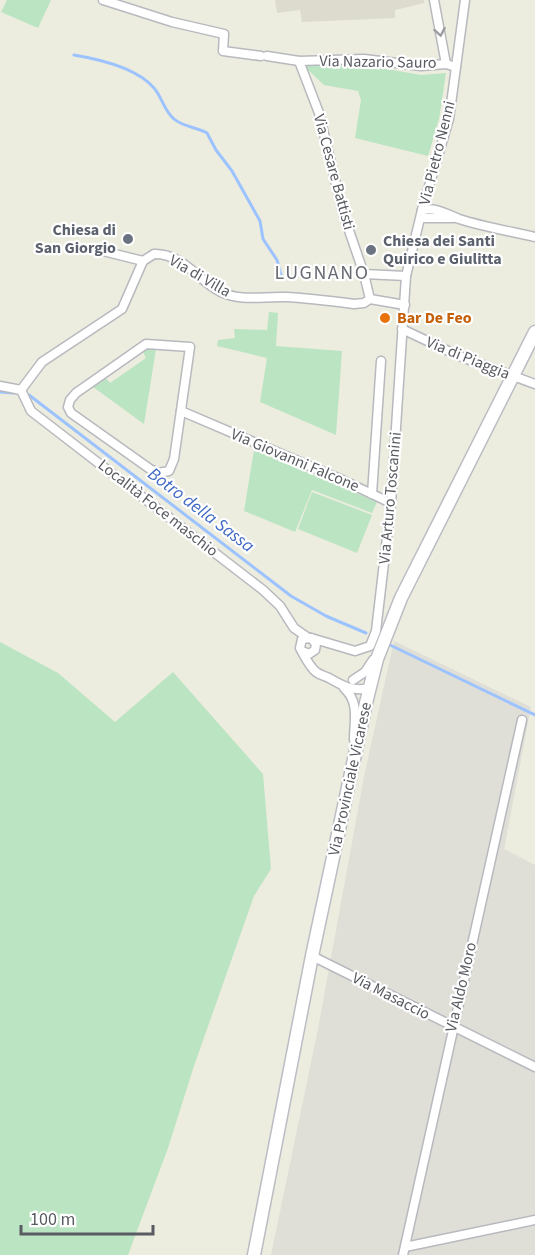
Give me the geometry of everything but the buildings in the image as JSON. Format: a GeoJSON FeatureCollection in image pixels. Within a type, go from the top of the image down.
{"type":"FeatureCollection","features":[{"type":"Feature","properties":{"kind":"main road","name":"Via Provinciale Vicarese"},"geometry":{"type":"LineString","coordinates":[[254,1255],[312,956],[353,759],[377,659],[406,588],[535,332]]}},
{"type":"Feature","properties":{"kind":"street"},"geometry":{"type":"LineString","coordinates":[[103,0],[172,22],[224,34],[223,51],[299,61]]}},
{"type":"Feature","properties":{"kind":"street"},"geometry":{"type":"LineString","coordinates":[[434,0],[446,64]]}},
{"type":"Feature","properties":{"kind":"street","name":"Via Pietro Nenni"},"geometry":{"type":"LineString","coordinates":[[405,305],[406,276],[449,119],[465,0]]}},
{"type":"Feature","properties":{"kind":"street","name":"Via Nazario Sauro"},"geometry":{"type":"LineString","coordinates":[[299,61],[364,59],[421,66],[446,64],[456,67]]}},
{"type":"Feature","properties":{"kind":"street","name":"Via Cesare Battisti"},"geometry":{"type":"LineString","coordinates":[[299,61],[319,113],[343,213],[370,299]]}},
{"type":"Feature","properties":{"kind":"street"},"geometry":{"type":"LineString","coordinates":[[427,193],[432,203],[441,211]]}},
{"type":"Feature","properties":{"kind":"street"},"geometry":{"type":"LineString","coordinates":[[422,214],[429,209],[460,219]]}},
{"type":"Feature","properties":{"kind":"street"},"geometry":{"type":"LineString","coordinates":[[422,214],[460,219],[535,237]]}},
{"type":"Feature","properties":{"kind":"street"},"geometry":{"type":"LineString","coordinates":[[95,249],[143,261]]}},
{"type":"Feature","properties":{"kind":"street","name":"Via di Villa"},"geometry":{"type":"LineString","coordinates":[[21,390],[42,362],[122,309],[143,261],[158,253],[175,258],[217,290],[237,297],[284,297],[354,304],[364,303],[370,299],[405,305]]}},
{"type":"Feature","properties":{"kind":"street"},"geometry":{"type":"LineString","coordinates":[[364,274],[406,276]]}},
{"type":"Feature","properties":{"kind":"street","name":"Via Arturo Toscanini"},"geometry":{"type":"LineString","coordinates":[[327,644],[355,651],[367,647],[372,642],[378,622],[391,503],[405,305]]}},
{"type":"Feature","properties":{"kind":"street","name":"Via di Piaggia"},"geometry":{"type":"LineString","coordinates":[[402,329],[459,356],[535,384]]}},
{"type":"Feature","properties":{"kind":"street"},"geometry":{"type":"LineString","coordinates":[[146,344],[190,347],[181,411],[173,463],[169,471],[161,473],[150,469],[71,413],[68,407],[72,397],[81,388],[146,344]]}},
{"type":"Feature","properties":{"kind":"street"},"geometry":{"type":"LineString","coordinates":[[372,494],[381,361]]}},
{"type":"Feature","properties":{"kind":"street"},"geometry":{"type":"LineString","coordinates":[[0,386],[21,390]]}},
{"type":"Feature","properties":{"kind":"street","name":"Località Foce maschio"},"geometry":{"type":"LineString","coordinates":[[21,390],[31,411],[263,590],[280,606],[294,628],[311,666]]}},
{"type":"Feature","properties":{"kind":"street","name":"Via Giovanni Falcone"},"geometry":{"type":"LineString","coordinates":[[181,411],[391,503]]}},
{"type":"Feature","properties":{"kind":"street","name":"Località Foce maschio"},"geometry":{"type":"LineString","coordinates":[[294,628],[309,638],[327,644]]}},
{"type":"Feature","properties":{"kind":"street"},"geometry":{"type":"LineString","coordinates":[[353,680],[368,669],[388,630]]}},
{"type":"Feature","properties":{"kind":"street"},"geometry":{"type":"LineString","coordinates":[[327,644],[318,646],[314,651],[307,654],[301,648],[302,639],[309,638],[316,644],[314,651],[311,666],[349,693],[355,706],[353,759]]}},
{"type":"Feature","properties":{"kind":"street"},"geometry":{"type":"LineString","coordinates":[[326,677],[353,680],[370,688]]}},
{"type":"Feature","properties":{"kind":"street"},"geometry":{"type":"LineString","coordinates":[[341,686],[356,690],[370,688]]}},
{"type":"Feature","properties":{"kind":"street","name":"Via Aldo Moro"},"geometry":{"type":"LineString","coordinates":[[404,1251],[452,1026],[522,720]]}},
{"type":"Feature","properties":{"kind":"street","name":"Via Masaccio"},"geometry":{"type":"LineString","coordinates":[[312,956],[535,1067]]}},
{"type":"Feature","properties":{"kind":"street"},"geometry":{"type":"LineString","coordinates":[[404,1251],[535,1220]]}},
{"type":"Feature","properties":{"kind":"shaded area"},"geometry":{"type":"Polygon","coordinates":[[[275,0],[424,0],[424,3],[395,10],[395,18],[302,22],[300,10],[277,13],[275,0]]]}},
{"type":"Feature","properties":{"kind":"shaded area"},"geometry":{"type":"Polygon","coordinates":[[[394,641],[531,707],[504,849],[535,865],[535,1255],[271,1255],[318,1029],[364,777],[394,641]]]}},
{"type":"Feature","properties":{"kind":"green space"},"geometry":{"type":"Polygon","coordinates":[[[7,0],[51,0],[38,28],[1,12],[7,0]]]}},
{"type":"Feature","properties":{"kind":"green space"},"geometry":{"type":"Polygon","coordinates":[[[307,65],[364,65],[421,75],[446,73],[439,119],[428,156],[355,138],[361,100],[358,91],[324,85],[306,68],[307,65]]]}},
{"type":"Feature","properties":{"kind":"green space"},"geometry":{"type":"Polygon","coordinates":[[[269,312],[278,313],[276,346],[342,351],[336,435],[260,402],[267,358],[217,346],[218,340],[235,338],[234,329],[267,330],[269,312]]]}},
{"type":"Feature","properties":{"kind":"green space"},"geometry":{"type":"Polygon","coordinates":[[[156,349],[144,424],[93,387],[106,378],[110,383],[146,358],[143,352],[156,349]]]}},
{"type":"Feature","properties":{"kind":"green space"},"geometry":{"type":"Polygon","coordinates":[[[254,450],[377,502],[372,513],[312,490],[295,532],[244,511],[254,450]]]}},
{"type":"Feature","properties":{"kind":"green space"},"geometry":{"type":"Polygon","coordinates":[[[312,492],[372,515],[357,553],[298,529],[312,492]]]}},
{"type":"Feature","properties":{"kind":"green space"},"geometry":{"type":"Polygon","coordinates":[[[0,642],[58,673],[115,722],[173,672],[263,774],[271,869],[254,896],[194,1066],[168,1148],[128,1255],[0,1255],[0,642]]]}},
{"type":"Feature","properties":{"kind":"waterway"},"geometry":{"type":"LineString","coordinates":[[74,55],[105,62],[138,75],[154,88],[174,119],[207,133],[216,150],[232,171],[260,221],[263,239],[277,260],[282,279]]}},
{"type":"Feature","properties":{"kind":"waterway","name":"Botro della Sassa"},"geometry":{"type":"LineString","coordinates":[[0,392],[14,393]]}},
{"type":"Feature","properties":{"kind":"waterway","name":"Botro della Sassa"},"geometry":{"type":"LineString","coordinates":[[29,395],[291,596],[326,616],[366,633]]}},
{"type":"Feature","properties":{"kind":"waterway","name":"Botro della Sassa"},"geometry":{"type":"LineString","coordinates":[[390,645],[535,715]]}},
{"type":"Feature","properties":{"kind":"place","name":"Chiesa di San Giorgio"},"geometry":{"type":"Point","coordinates":[128,239]}},
{"type":"Feature","properties":{"kind":"place","name":"Chiesa dei Santi Quirico e Giulitta"},"geometry":{"type":"Point","coordinates":[371,250]}},
{"type":"Feature","properties":{"kind":"place","name":"Bar De Feo"},"geometry":{"type":"Point","coordinates":[385,318]}},
{"type":"Feature","properties":{"kind":"district","name":"LUGNANO"},"geometry":{"type":"Point","coordinates":[322,273]}}]}
